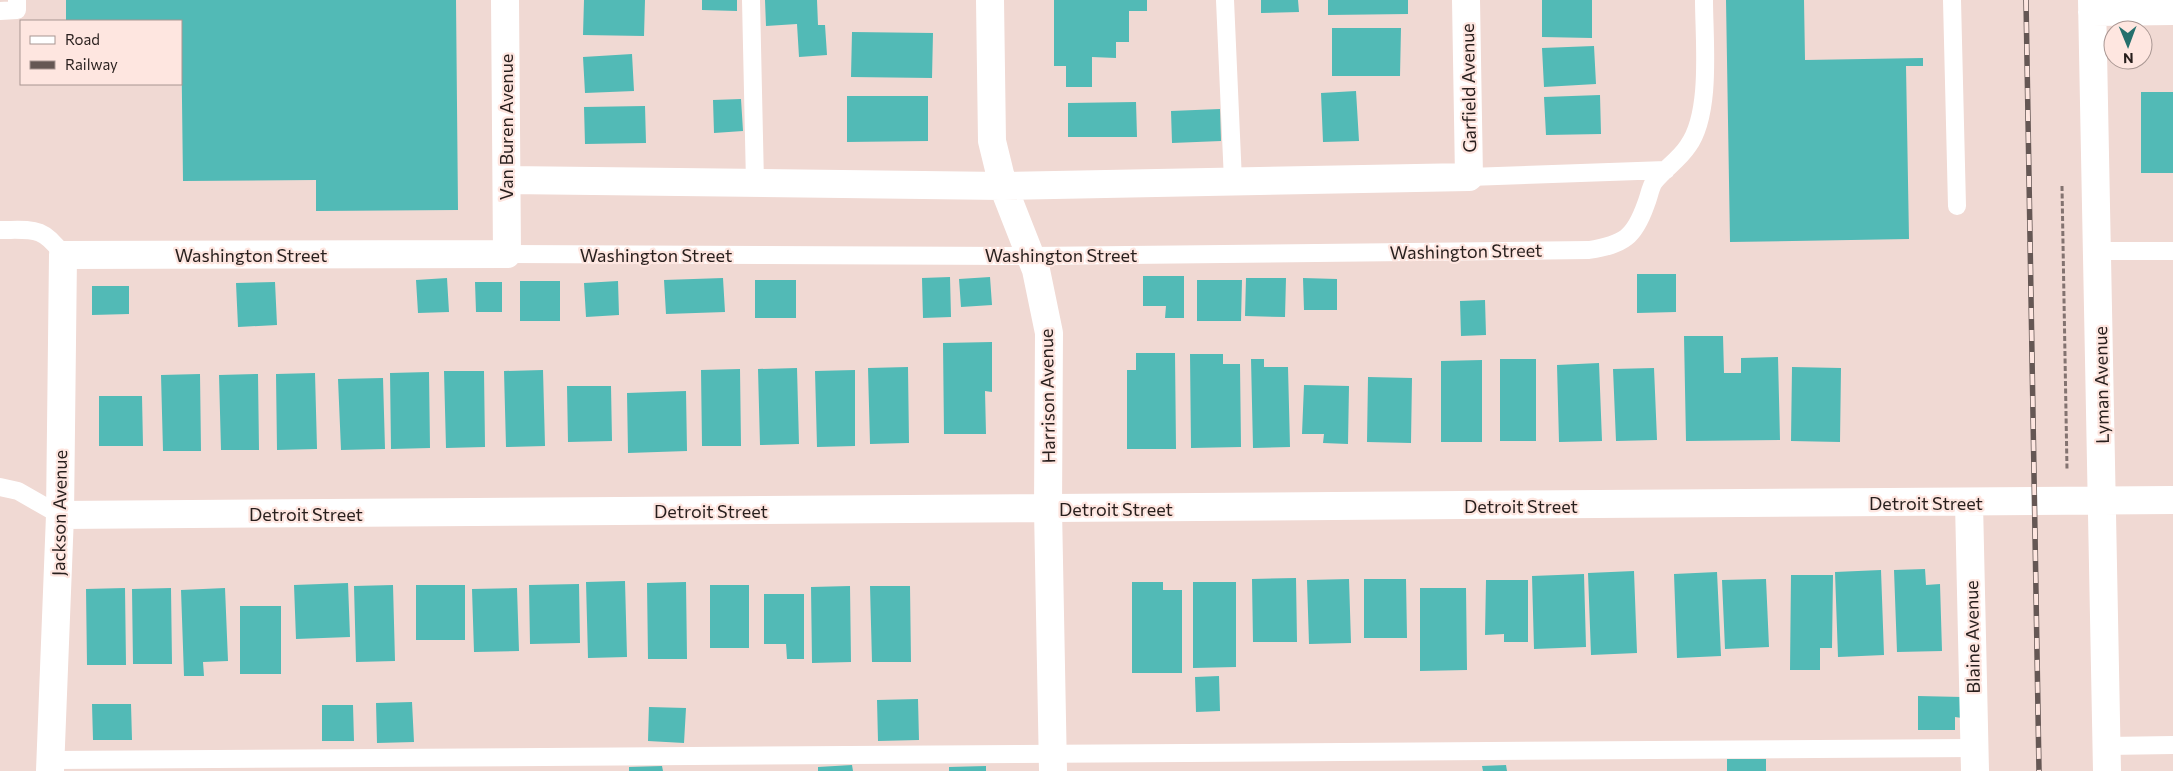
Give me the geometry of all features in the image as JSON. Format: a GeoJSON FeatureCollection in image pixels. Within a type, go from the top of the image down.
{"type":"FeatureCollection","features":[{"type":"Feature","properties":{"kind":"street","name":"Van Buren Avenue"},"geometry":{"type":"LineString","coordinates":[[505,0],[507,254]]}},
{"type":"Feature","properties":{"kind":"street","name":"Harrison Avenue"},"geometry":{"type":"LineString","coordinates":[[990,0],[992,141],[1004,186],[1036,270],[1049,333],[1048,509],[1052,762]]}},
{"type":"Feature","properties":{"kind":"street","name":"Garfield Avenue"},"geometry":{"type":"LineString","coordinates":[[1466,0],[1469,177]]}},
{"type":"Feature","properties":{"kind":"street"},"geometry":{"type":"LineString","coordinates":[[2092,6],[2173,11]]}},
{"type":"Feature","properties":{"kind":"street","name":"Lyman Avenue"},"geometry":{"type":"LineString","coordinates":[[2092,6],[2104,501],[2107,758]]}},
{"type":"Feature","properties":{"kind":"street"},"geometry":{"type":"LineString","coordinates":[[507,180],[1004,186],[1469,177]]}},
{"type":"Feature","properties":{"kind":"street","name":"Washington Street"},"geometry":{"type":"LineString","coordinates":[[62,255],[507,254]]}},
{"type":"Feature","properties":{"kind":"street","name":"Jackson Avenue"},"geometry":{"type":"LineString","coordinates":[[50,766],[60,515],[62,255]]}},
{"type":"Feature","properties":{"kind":"street","name":"Detroit Street"},"geometry":{"type":"LineString","coordinates":[[60,515],[1969,503],[2173,500]]}},
{"type":"Feature","properties":{"kind":"street","name":"Blaine Avenue"},"geometry":{"type":"LineString","coordinates":[[1969,503],[1975,759]]}},
{"type":"Feature","properties":{"kind":"lane"},"geometry":{"type":"LineString","coordinates":[[0,11],[17,10],[17,0]]}},
{"type":"Feature","properties":{"kind":"lane"},"geometry":{"type":"LineString","coordinates":[[751,0],[755,183]]}},
{"type":"Feature","properties":{"kind":"lane"},"geometry":{"type":"LineString","coordinates":[[1225,0],[1233,181]]}},
{"type":"Feature","properties":{"kind":"lane","name":"Washington Street"},"geometry":{"type":"LineString","coordinates":[[507,254],[1031,256],[1589,250],[1610,246],[1628,238],[1640,223],[1653,184],[1688,146],[1700,124],[1704,94],[1704,0]]}},
{"type":"Feature","properties":{"kind":"lane"},"geometry":{"type":"LineString","coordinates":[[1952,0],[1957,206]]}},
{"type":"Feature","properties":{"kind":"lane"},"geometry":{"type":"LineString","coordinates":[[1469,177],[1666,170]]}},
{"type":"Feature","properties":{"kind":"lane"},"geometry":{"type":"LineString","coordinates":[[0,230],[34,230],[52,238],[62,255]]}},
{"type":"Feature","properties":{"kind":"lane"},"geometry":{"type":"LineString","coordinates":[[2098,251],[2173,251]]}},
{"type":"Feature","properties":{"kind":"lane"},"geometry":{"type":"LineString","coordinates":[[0,487],[18,491],[60,515]]}},
{"type":"Feature","properties":{"kind":"lane"},"geometry":{"type":"LineString","coordinates":[[2107,758],[2173,745]]}},
{"type":"Feature","properties":{"kind":"lane"},"geometry":{"type":"LineString","coordinates":[[50,766],[1975,759]]}},
{"type":"Feature","properties":{"kind":"building"},"geometry":{"type":"Polygon","coordinates":[[[66,0],[456,0],[458,210],[316,211],[316,180],[183,181],[182,20],[66,20],[66,0]]]}},
{"type":"Feature","properties":{"kind":"building"},"geometry":{"type":"Polygon","coordinates":[[[584,0],[645,0],[644,36],[583,35],[584,0]]]}},
{"type":"Feature","properties":{"kind":"building"},"geometry":{"type":"Polygon","coordinates":[[[702,0],[737,0],[737,11],[702,10],[702,0]]]}},
{"type":"Feature","properties":{"kind":"building"},"geometry":{"type":"Polygon","coordinates":[[[765,0],[817,0],[818,25],[825,25],[827,55],[799,57],[797,24],[766,26],[765,0]]]}},
{"type":"Feature","properties":{"kind":"building"},"geometry":{"type":"Polygon","coordinates":[[[1054,0],[1147,0],[1147,11],[1129,11],[1129,42],[1116,42],[1116,58],[1092,57],[1092,87],[1066,87],[1066,66],[1054,66],[1054,0]]]}},
{"type":"Feature","properties":{"kind":"building"},"geometry":{"type":"Polygon","coordinates":[[[1261,0],[1298,0],[1299,12],[1261,13],[1261,0]]]}},
{"type":"Feature","properties":{"kind":"building"},"geometry":{"type":"Polygon","coordinates":[[[1328,0],[1408,0],[1408,14],[1328,15],[1328,0]]]}},
{"type":"Feature","properties":{"kind":"building"},"geometry":{"type":"Polygon","coordinates":[[[1542,0],[1592,0],[1592,38],[1542,37],[1542,0]]]}},
{"type":"Feature","properties":{"kind":"building"},"geometry":{"type":"Polygon","coordinates":[[[1726,0],[1804,0],[1805,60],[1923,58],[1923,66],[1906,66],[1909,239],[1730,242],[1726,0]]]}},
{"type":"Feature","properties":{"kind":"building"},"geometry":{"type":"Polygon","coordinates":[[[1332,28],[1401,28],[1400,76],[1332,76],[1332,28]]]}},
{"type":"Feature","properties":{"kind":"building"},"geometry":{"type":"Polygon","coordinates":[[[852,32],[933,33],[932,78],[851,77],[852,32]]]}},
{"type":"Feature","properties":{"kind":"building"},"geometry":{"type":"Polygon","coordinates":[[[1594,46],[1596,84],[1544,87],[1542,48],[1594,46]]]}},
{"type":"Feature","properties":{"kind":"building"},"geometry":{"type":"Polygon","coordinates":[[[632,54],[634,91],[585,93],[583,57],[632,54]]]}},
{"type":"Feature","properties":{"kind":"building"},"geometry":{"type":"Polygon","coordinates":[[[1356,91],[1359,141],[1323,142],[1321,93],[1356,91]]]}},
{"type":"Feature","properties":{"kind":"building"},"geometry":{"type":"Polygon","coordinates":[[[2141,92],[2173,92],[2173,173],[2141,173],[2141,92]]]}},
{"type":"Feature","properties":{"kind":"building"},"geometry":{"type":"Polygon","coordinates":[[[1600,95],[1601,134],[1546,135],[1544,97],[1600,95]]]}},
{"type":"Feature","properties":{"kind":"building"},"geometry":{"type":"Polygon","coordinates":[[[847,96],[928,96],[928,141],[847,142],[847,96]]]}},
{"type":"Feature","properties":{"kind":"building"},"geometry":{"type":"Polygon","coordinates":[[[741,99],[743,131],[714,133],[713,100],[741,99]]]}},
{"type":"Feature","properties":{"kind":"building"},"geometry":{"type":"Polygon","coordinates":[[[1136,102],[1137,137],[1068,137],[1068,103],[1136,102]]]}},
{"type":"Feature","properties":{"kind":"building"},"geometry":{"type":"Polygon","coordinates":[[[645,106],[646,143],[585,144],[584,107],[645,106]]]}},
{"type":"Feature","properties":{"kind":"building"},"geometry":{"type":"Polygon","coordinates":[[[1220,109],[1221,141],[1172,143],[1171,111],[1220,109]]]}},
{"type":"Feature","properties":{"kind":"building"},"geometry":{"type":"Polygon","coordinates":[[[1637,274],[1676,274],[1676,312],[1637,313],[1637,274]]]}},
{"type":"Feature","properties":{"kind":"building"},"geometry":{"type":"Polygon","coordinates":[[[1143,276],[1184,276],[1184,318],[1165,318],[1166,306],[1143,306],[1143,276]]]}},
{"type":"Feature","properties":{"kind":"building"},"geometry":{"type":"Polygon","coordinates":[[[950,277],[951,317],[923,318],[922,278],[950,277]]]}},
{"type":"Feature","properties":{"kind":"building"},"geometry":{"type":"Polygon","coordinates":[[[990,277],[992,305],[961,307],[959,279],[990,277]]]}},
{"type":"Feature","properties":{"kind":"building"},"geometry":{"type":"Polygon","coordinates":[[[447,278],[449,312],[418,313],[416,280],[447,278]]]}},
{"type":"Feature","properties":{"kind":"building"},"geometry":{"type":"Polygon","coordinates":[[[723,278],[725,312],[666,314],[664,280],[723,278]]]}},
{"type":"Feature","properties":{"kind":"building"},"geometry":{"type":"Polygon","coordinates":[[[1246,278],[1286,278],[1285,317],[1245,316],[1246,278]]]}},
{"type":"Feature","properties":{"kind":"building"},"geometry":{"type":"Polygon","coordinates":[[[1303,278],[1337,279],[1337,310],[1304,310],[1303,278]]]}},
{"type":"Feature","properties":{"kind":"building"},"geometry":{"type":"Polygon","coordinates":[[[755,280],[796,280],[796,318],[755,318],[755,280]]]}},
{"type":"Feature","properties":{"kind":"building"},"geometry":{"type":"Polygon","coordinates":[[[1197,280],[1242,280],[1241,321],[1197,321],[1197,280]]]}},
{"type":"Feature","properties":{"kind":"building"},"geometry":{"type":"Polygon","coordinates":[[[520,281],[560,281],[560,321],[520,321],[520,281]]]}},
{"type":"Feature","properties":{"kind":"building"},"geometry":{"type":"Polygon","coordinates":[[[618,281],[619,315],[586,317],[584,283],[618,281]]]}},
{"type":"Feature","properties":{"kind":"building"},"geometry":{"type":"Polygon","coordinates":[[[275,282],[277,325],[238,327],[236,283],[275,282]]]}},
{"type":"Feature","properties":{"kind":"building"},"geometry":{"type":"Polygon","coordinates":[[[475,282],[502,282],[502,312],[476,312],[475,282]]]}},
{"type":"Feature","properties":{"kind":"building"},"geometry":{"type":"Polygon","coordinates":[[[92,286],[129,286],[129,314],[92,315],[92,286]]]}},
{"type":"Feature","properties":{"kind":"building"},"geometry":{"type":"Polygon","coordinates":[[[1485,300],[1486,335],[1461,336],[1460,301],[1485,300]]]}},
{"type":"Feature","properties":{"kind":"building"},"geometry":{"type":"Polygon","coordinates":[[[1684,336],[1723,336],[1724,373],[1741,373],[1741,358],[1778,357],[1780,440],[1686,441],[1684,336]]]}},
{"type":"Feature","properties":{"kind":"building"},"geometry":{"type":"Polygon","coordinates":[[[992,342],[992,392],[985,391],[986,434],[944,434],[943,343],[992,342]]]}},
{"type":"Feature","properties":{"kind":"building"},"geometry":{"type":"Polygon","coordinates":[[[1136,353],[1175,353],[1176,449],[1127,449],[1127,370],[1136,370],[1136,353]]]}},
{"type":"Feature","properties":{"kind":"building"},"geometry":{"type":"Polygon","coordinates":[[[1190,354],[1223,354],[1223,364],[1240,364],[1241,447],[1191,448],[1190,354]]]}},
{"type":"Feature","properties":{"kind":"building"},"geometry":{"type":"Polygon","coordinates":[[[1251,359],[1264,359],[1264,367],[1288,367],[1290,447],[1253,448],[1251,359]]]}},
{"type":"Feature","properties":{"kind":"building"},"geometry":{"type":"Polygon","coordinates":[[[1500,359],[1536,359],[1536,441],[1500,441],[1500,359]]]}},
{"type":"Feature","properties":{"kind":"building"},"geometry":{"type":"Polygon","coordinates":[[[1482,360],[1482,442],[1441,442],[1441,361],[1482,360]]]}},
{"type":"Feature","properties":{"kind":"building"},"geometry":{"type":"Polygon","coordinates":[[[1599,363],[1602,441],[1559,442],[1557,365],[1599,363]]]}},
{"type":"Feature","properties":{"kind":"building"},"geometry":{"type":"Polygon","coordinates":[[[908,367],[909,443],[870,444],[868,368],[908,367]]]}},
{"type":"Feature","properties":{"kind":"building"},"geometry":{"type":"Polygon","coordinates":[[[1792,367],[1841,368],[1840,442],[1791,441],[1792,367]]]}},
{"type":"Feature","properties":{"kind":"building"},"geometry":{"type":"Polygon","coordinates":[[[797,368],[799,444],[760,445],[758,369],[797,368]]]}},
{"type":"Feature","properties":{"kind":"building"},"geometry":{"type":"Polygon","coordinates":[[[1654,368],[1657,440],[1616,441],[1613,369],[1654,368]]]}},
{"type":"Feature","properties":{"kind":"building"},"geometry":{"type":"Polygon","coordinates":[[[740,369],[741,446],[702,446],[701,370],[740,369]]]}},
{"type":"Feature","properties":{"kind":"building"},"geometry":{"type":"Polygon","coordinates":[[[543,370],[545,446],[506,447],[504,371],[543,370]]]}},
{"type":"Feature","properties":{"kind":"building"},"geometry":{"type":"Polygon","coordinates":[[[855,370],[855,446],[817,447],[815,371],[855,370]]]}},
{"type":"Feature","properties":{"kind":"building"},"geometry":{"type":"Polygon","coordinates":[[[444,371],[484,371],[485,447],[446,448],[444,371]]]}},
{"type":"Feature","properties":{"kind":"building"},"geometry":{"type":"Polygon","coordinates":[[[429,372],[430,448],[391,449],[390,373],[429,372]]]}},
{"type":"Feature","properties":{"kind":"building"},"geometry":{"type":"Polygon","coordinates":[[[315,373],[317,449],[277,450],[276,374],[315,373]]]}},
{"type":"Feature","properties":{"kind":"building"},"geometry":{"type":"Polygon","coordinates":[[[200,374],[201,451],[163,451],[161,375],[200,374]]]}},
{"type":"Feature","properties":{"kind":"building"},"geometry":{"type":"Polygon","coordinates":[[[258,374],[259,450],[221,450],[219,375],[258,374]]]}},
{"type":"Feature","properties":{"kind":"building"},"geometry":{"type":"Polygon","coordinates":[[[1368,377],[1412,378],[1411,443],[1367,442],[1368,377]]]}},
{"type":"Feature","properties":{"kind":"building"},"geometry":{"type":"Polygon","coordinates":[[[383,378],[385,449],[341,450],[338,379],[383,378]]]}},
{"type":"Feature","properties":{"kind":"building"},"geometry":{"type":"Polygon","coordinates":[[[1304,385],[1349,386],[1348,444],[1323,443],[1324,434],[1302,434],[1304,385]]]}},
{"type":"Feature","properties":{"kind":"building"},"geometry":{"type":"Polygon","coordinates":[[[567,386],[611,386],[612,441],[568,442],[567,386]]]}},
{"type":"Feature","properties":{"kind":"building"},"geometry":{"type":"Polygon","coordinates":[[[686,391],[687,451],[628,453],[627,393],[686,391]]]}},
{"type":"Feature","properties":{"kind":"building"},"geometry":{"type":"Polygon","coordinates":[[[99,396],[142,396],[143,446],[99,446],[99,396]]]}},
{"type":"Feature","properties":{"kind":"building"},"geometry":{"type":"Polygon","coordinates":[[[1925,569],[1926,585],[1940,584],[1942,651],[1897,652],[1894,570],[1925,569]]]}},
{"type":"Feature","properties":{"kind":"building"},"geometry":{"type":"Polygon","coordinates":[[[1881,570],[1884,655],[1838,657],[1835,572],[1881,570]]]}},
{"type":"Feature","properties":{"kind":"building"},"geometry":{"type":"Polygon","coordinates":[[[1634,571],[1637,653],[1591,655],[1588,573],[1634,571]]]}},
{"type":"Feature","properties":{"kind":"building"},"geometry":{"type":"Polygon","coordinates":[[[1717,572],[1721,656],[1677,658],[1674,574],[1717,572]]]}},
{"type":"Feature","properties":{"kind":"building"},"geometry":{"type":"Polygon","coordinates":[[[1584,574],[1586,647],[1534,649],[1532,576],[1584,574]]]}},
{"type":"Feature","properties":{"kind":"building"},"geometry":{"type":"Polygon","coordinates":[[[1791,575],[1833,575],[1832,648],[1820,648],[1820,670],[1790,670],[1791,575]]]}},
{"type":"Feature","properties":{"kind":"building"},"geometry":{"type":"Polygon","coordinates":[[[1296,578],[1297,642],[1253,642],[1252,579],[1296,578]]]}},
{"type":"Feature","properties":{"kind":"building"},"geometry":{"type":"Polygon","coordinates":[[[1349,579],[1351,643],[1309,644],[1307,580],[1349,579]]]}},
{"type":"Feature","properties":{"kind":"building"},"geometry":{"type":"Polygon","coordinates":[[[1364,579],[1406,579],[1407,638],[1364,638],[1364,579]]]}},
{"type":"Feature","properties":{"kind":"building"},"geometry":{"type":"Polygon","coordinates":[[[1766,579],[1769,647],[1725,649],[1722,580],[1766,579]]]}},
{"type":"Feature","properties":{"kind":"building"},"geometry":{"type":"Polygon","coordinates":[[[1486,580],[1528,580],[1528,642],[1504,642],[1504,634],[1485,635],[1486,580]]]}},
{"type":"Feature","properties":{"kind":"building"},"geometry":{"type":"Polygon","coordinates":[[[625,581],[627,657],[588,658],[586,582],[625,581]]]}},
{"type":"Feature","properties":{"kind":"building"},"geometry":{"type":"Polygon","coordinates":[[[686,582],[687,659],[648,659],[647,583],[686,582]]]}},
{"type":"Feature","properties":{"kind":"building"},"geometry":{"type":"Polygon","coordinates":[[[1132,582],[1163,582],[1163,590],[1182,590],[1182,673],[1132,673],[1132,582]]]}},
{"type":"Feature","properties":{"kind":"building"},"geometry":{"type":"Polygon","coordinates":[[[1193,582],[1236,582],[1236,667],[1193,668],[1193,582]]]}},
{"type":"Feature","properties":{"kind":"building"},"geometry":{"type":"Polygon","coordinates":[[[348,583],[350,637],[296,639],[294,585],[348,583]]]}},
{"type":"Feature","properties":{"kind":"building"},"geometry":{"type":"Polygon","coordinates":[[[579,584],[580,643],[530,644],[529,585],[579,584]]]}},
{"type":"Feature","properties":{"kind":"building"},"geometry":{"type":"Polygon","coordinates":[[[393,585],[395,661],[356,662],[354,586],[393,585]]]}},
{"type":"Feature","properties":{"kind":"building"},"geometry":{"type":"Polygon","coordinates":[[[416,585],[465,585],[465,640],[416,640],[416,585]]]}},
{"type":"Feature","properties":{"kind":"building"},"geometry":{"type":"Polygon","coordinates":[[[710,585],[749,585],[749,648],[710,648],[710,585]]]}},
{"type":"Feature","properties":{"kind":"building"},"geometry":{"type":"Polygon","coordinates":[[[850,586],[851,662],[812,663],[811,587],[850,586]]]}},
{"type":"Feature","properties":{"kind":"building"},"geometry":{"type":"Polygon","coordinates":[[[870,586],[910,586],[911,662],[872,662],[870,586]]]}},
{"type":"Feature","properties":{"kind":"building"},"geometry":{"type":"Polygon","coordinates":[[[125,588],[126,665],[87,665],[86,589],[125,588]]]}},
{"type":"Feature","properties":{"kind":"building"},"geometry":{"type":"Polygon","coordinates":[[[171,588],[172,664],[133,664],[132,589],[171,588]]]}},
{"type":"Feature","properties":{"kind":"building"},"geometry":{"type":"Polygon","coordinates":[[[225,588],[228,661],[203,662],[204,676],[184,676],[181,590],[225,588]]]}},
{"type":"Feature","properties":{"kind":"building"},"geometry":{"type":"Polygon","coordinates":[[[517,588],[519,651],[474,652],[472,589],[517,588]]]}},
{"type":"Feature","properties":{"kind":"building"},"geometry":{"type":"Polygon","coordinates":[[[1420,588],[1466,588],[1467,670],[1420,671],[1420,588]]]}},
{"type":"Feature","properties":{"kind":"building"},"geometry":{"type":"Polygon","coordinates":[[[764,594],[804,594],[804,659],[787,659],[786,644],[764,644],[764,594]]]}},
{"type":"Feature","properties":{"kind":"building"},"geometry":{"type":"Polygon","coordinates":[[[240,606],[281,606],[281,674],[240,674],[240,606]]]}},
{"type":"Feature","properties":{"kind":"building"},"geometry":{"type":"Polygon","coordinates":[[[1219,676],[1220,711],[1196,712],[1195,677],[1219,676]]]}},
{"type":"Feature","properties":{"kind":"building"},"geometry":{"type":"Polygon","coordinates":[[[1918,696],[1962,697],[1962,718],[1955,717],[1955,730],[1918,730],[1918,696]]]}},
{"type":"Feature","properties":{"kind":"building"},"geometry":{"type":"Polygon","coordinates":[[[918,699],[919,740],[878,741],[877,700],[918,699]]]}},
{"type":"Feature","properties":{"kind":"building"},"geometry":{"type":"Polygon","coordinates":[[[412,702],[414,742],[377,743],[376,703],[412,702]]]}},
{"type":"Feature","properties":{"kind":"building"},"geometry":{"type":"Polygon","coordinates":[[[92,704],[131,704],[132,740],[93,740],[92,704]]]}},
{"type":"Feature","properties":{"kind":"building"},"geometry":{"type":"Polygon","coordinates":[[[322,705],[353,705],[354,741],[322,741],[322,705]]]}},
{"type":"Feature","properties":{"kind":"building"},"geometry":{"type":"Polygon","coordinates":[[[649,707],[686,708],[684,743],[648,741],[649,707]]]}},
{"type":"Feature","properties":{"kind":"building"},"geometry":{"type":"Polygon","coordinates":[[[1727,759],[1766,759],[1766,771],[1727,771],[1727,759]]]}},
{"type":"Feature","properties":{"kind":"building"},"geometry":{"type":"Polygon","coordinates":[[[852,765],[853,771],[818,771],[818,767],[852,765]]]}},
{"type":"Feature","properties":{"kind":"building"},"geometry":{"type":"Polygon","coordinates":[[[1506,765],[1507,771],[1483,771],[1482,766],[1506,765]]]}},
{"type":"Feature","properties":{"kind":"building"},"geometry":{"type":"Polygon","coordinates":[[[662,766],[663,771],[629,771],[629,767],[662,766]]]}},
{"type":"Feature","properties":{"kind":"building"},"geometry":{"type":"Polygon","coordinates":[[[986,766],[986,771],[949,771],[949,767],[986,766]]]}},
{"type":"Feature","properties":{"kind":"railway"},"geometry":{"type":"LineString","coordinates":[[2026,0],[2039,771]]}}]}
